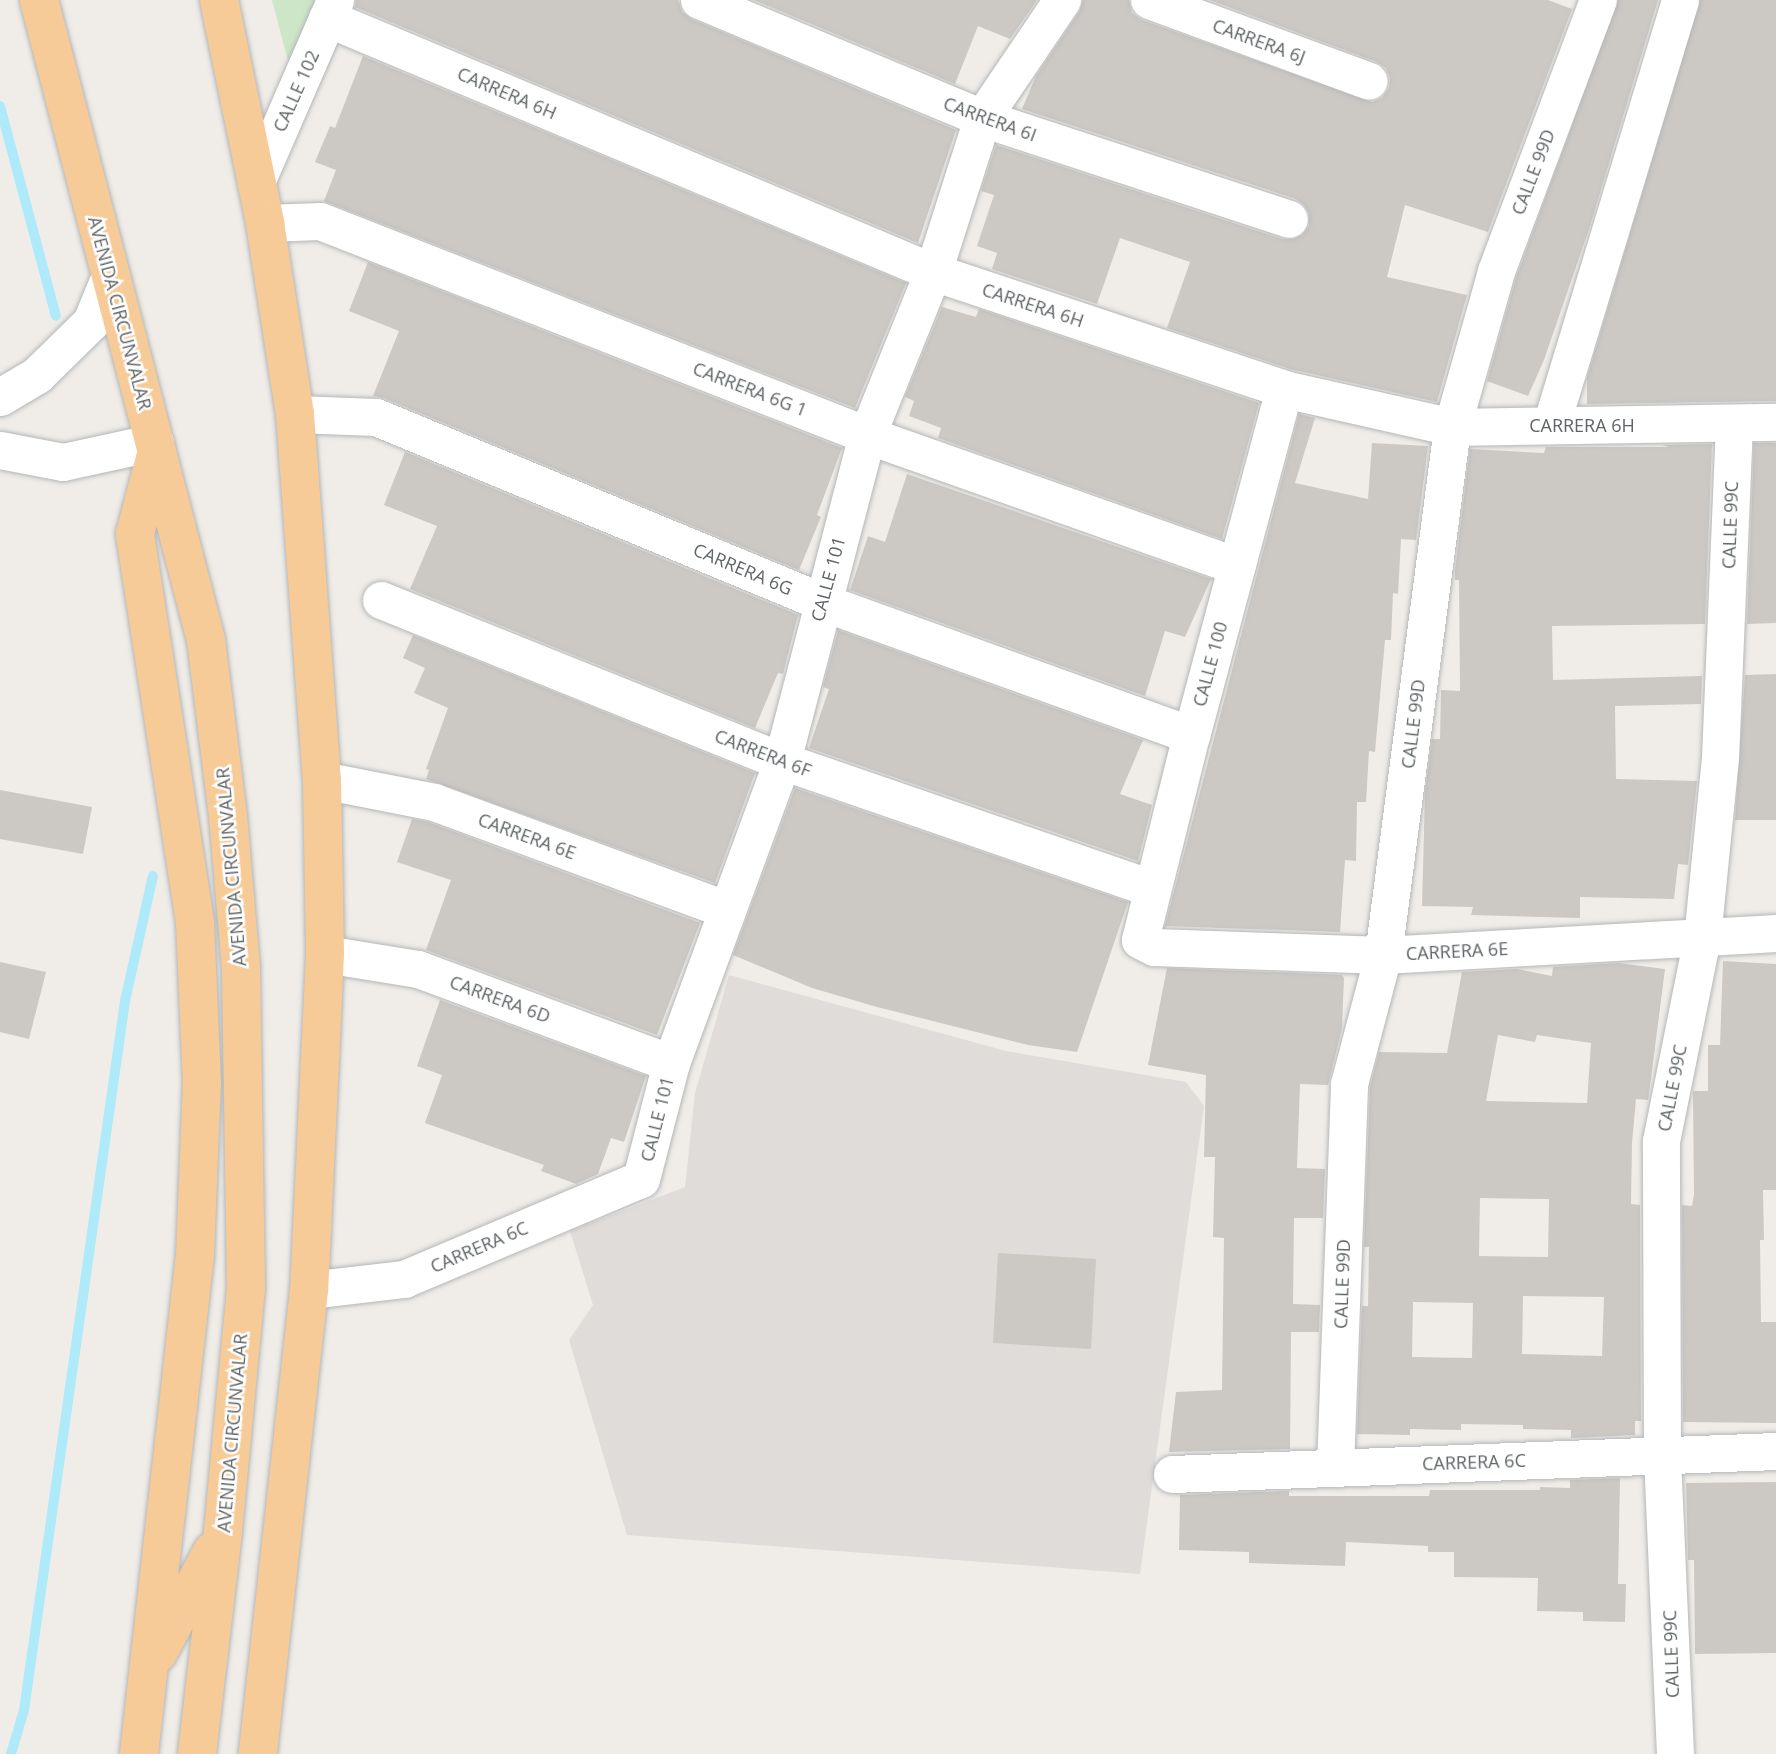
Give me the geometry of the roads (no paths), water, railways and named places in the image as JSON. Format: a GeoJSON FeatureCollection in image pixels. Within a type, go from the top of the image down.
{"type":"FeatureCollection","features":[{"type":"Feature","properties":{"kind":"highway","name":"AVENIDA CIRCUNVALAR"},"geometry":{"type":"LineString","coordinates":[[39,0],[206,640],[228,816],[242,968],[246,1288],[223,1532],[197,1754]]}},
{"type":"Feature","properties":{"kind":"highway"},"geometry":{"type":"LineString","coordinates":[[219,0],[265,223],[295,414],[322,780],[325,954],[309,1290],[258,1754]]}},
{"type":"Feature","properties":{"kind":"highway"},"geometry":{"type":"LineString","coordinates":[[144,1744],[149,1670],[195,1255],[202,1083],[195,922],[135,534],[156,446]]}},
{"type":"Feature","properties":{"kind":"highway"},"geometry":{"type":"LineString","coordinates":[[149,1670],[223,1532]]}},
{"type":"Feature","properties":{"kind":"street","name":"CARRERA 6I"},"geometry":{"type":"LineString","coordinates":[[699,0],[982,118],[1289,219]]}},
{"type":"Feature","properties":{"kind":"street","name":"CALLE 101"},"geometry":{"type":"LineString","coordinates":[[641,1179],[671,1063],[782,761],[867,435],[933,272],[982,118],[1062,0]]}},
{"type":"Feature","properties":{"kind":"street","name":"CARRERA 6J"},"geometry":{"type":"LineString","coordinates":[[1149,0],[1369,81]]}},
{"type":"Feature","properties":{"kind":"street","name":"CALLE 99D"},"geometry":{"type":"LineString","coordinates":[[1335,1468],[1349,1084],[1383,955],[1452,427],[1496,271],[1598,0]]}},
{"type":"Feature","properties":{"kind":"street"},"geometry":{"type":"LineString","coordinates":[[1551,425],[1680,0]]}},
{"type":"Feature","properties":{"kind":"street","name":"CALLE 102"},"geometry":{"type":"LineString","coordinates":[[256,182],[331,9]]}},
{"type":"Feature","properties":{"kind":"street","name":"CARRERA 6H"},"geometry":{"type":"LineString","coordinates":[[331,9],[933,272],[1284,389],[1452,427],[1734,425],[1776,422]]}},
{"type":"Feature","properties":{"kind":"street","name":"CARRERA 6G 1"},"geometry":{"type":"LineString","coordinates":[[265,223],[320,221],[867,435],[1236,566]]}},
{"type":"Feature","properties":{"kind":"street"},"geometry":{"type":"LineString","coordinates":[[0,397],[37,375],[91,322],[110,276]]}},
{"type":"Feature","properties":{"kind":"street","name":"CALLE 100"},"geometry":{"type":"LineString","coordinates":[[1140,940],[1151,888],[1284,389]]}},
{"type":"Feature","properties":{"kind":"street","name":"CARRERA 6G"},"geometry":{"type":"LineString","coordinates":[[295,414],[376,416],[822,602],[1191,735]]}},
{"type":"Feature","properties":{"kind":"street","name":"CALLE 99C"},"geometry":{"type":"LineString","coordinates":[[1675,1754],[1662,1455],[1661,1141],[1702,938],[1720,758],[1734,425]]}},
{"type":"Feature","properties":{"kind":"street"},"geometry":{"type":"LineString","coordinates":[[0,450],[63,462],[156,446]]}},
{"type":"Feature","properties":{"kind":"street","name":"CARRERA 6F"},"geometry":{"type":"LineString","coordinates":[[381,600],[782,761],[1151,888]]}},
{"type":"Feature","properties":{"kind":"street","name":"CARRERA 6E"},"geometry":{"type":"LineString","coordinates":[[322,780],[434,802],[727,910]]}},
{"type":"Feature","properties":{"kind":"street","name":"CARRERA 6E"},"geometry":{"type":"LineString","coordinates":[[1140,940],[1154,947],[1383,955],[1776,933]]}},
{"type":"Feature","properties":{"kind":"street","name":"CARRERA 6D"},"geometry":{"type":"LineString","coordinates":[[325,954],[418,969],[671,1063]]}},
{"type":"Feature","properties":{"kind":"street","name":"CARRERA 6C"},"geometry":{"type":"LineString","coordinates":[[309,1290],[404,1279],[641,1179]]}},
{"type":"Feature","properties":{"kind":"street","name":"CARRERA 6C"},"geometry":{"type":"LineString","coordinates":[[1172,1474],[1776,1451]]}},
{"type":"Feature","properties":{"kind":"waterway"},"geometry":{"type":"LineString","coordinates":[[0,106],[56,316]]}},
{"type":"Feature","properties":{"kind":"waterway"},"geometry":{"type":"LineString","coordinates":[[11,1754],[24,1710],[125,1001],[153,876]]}}]}
